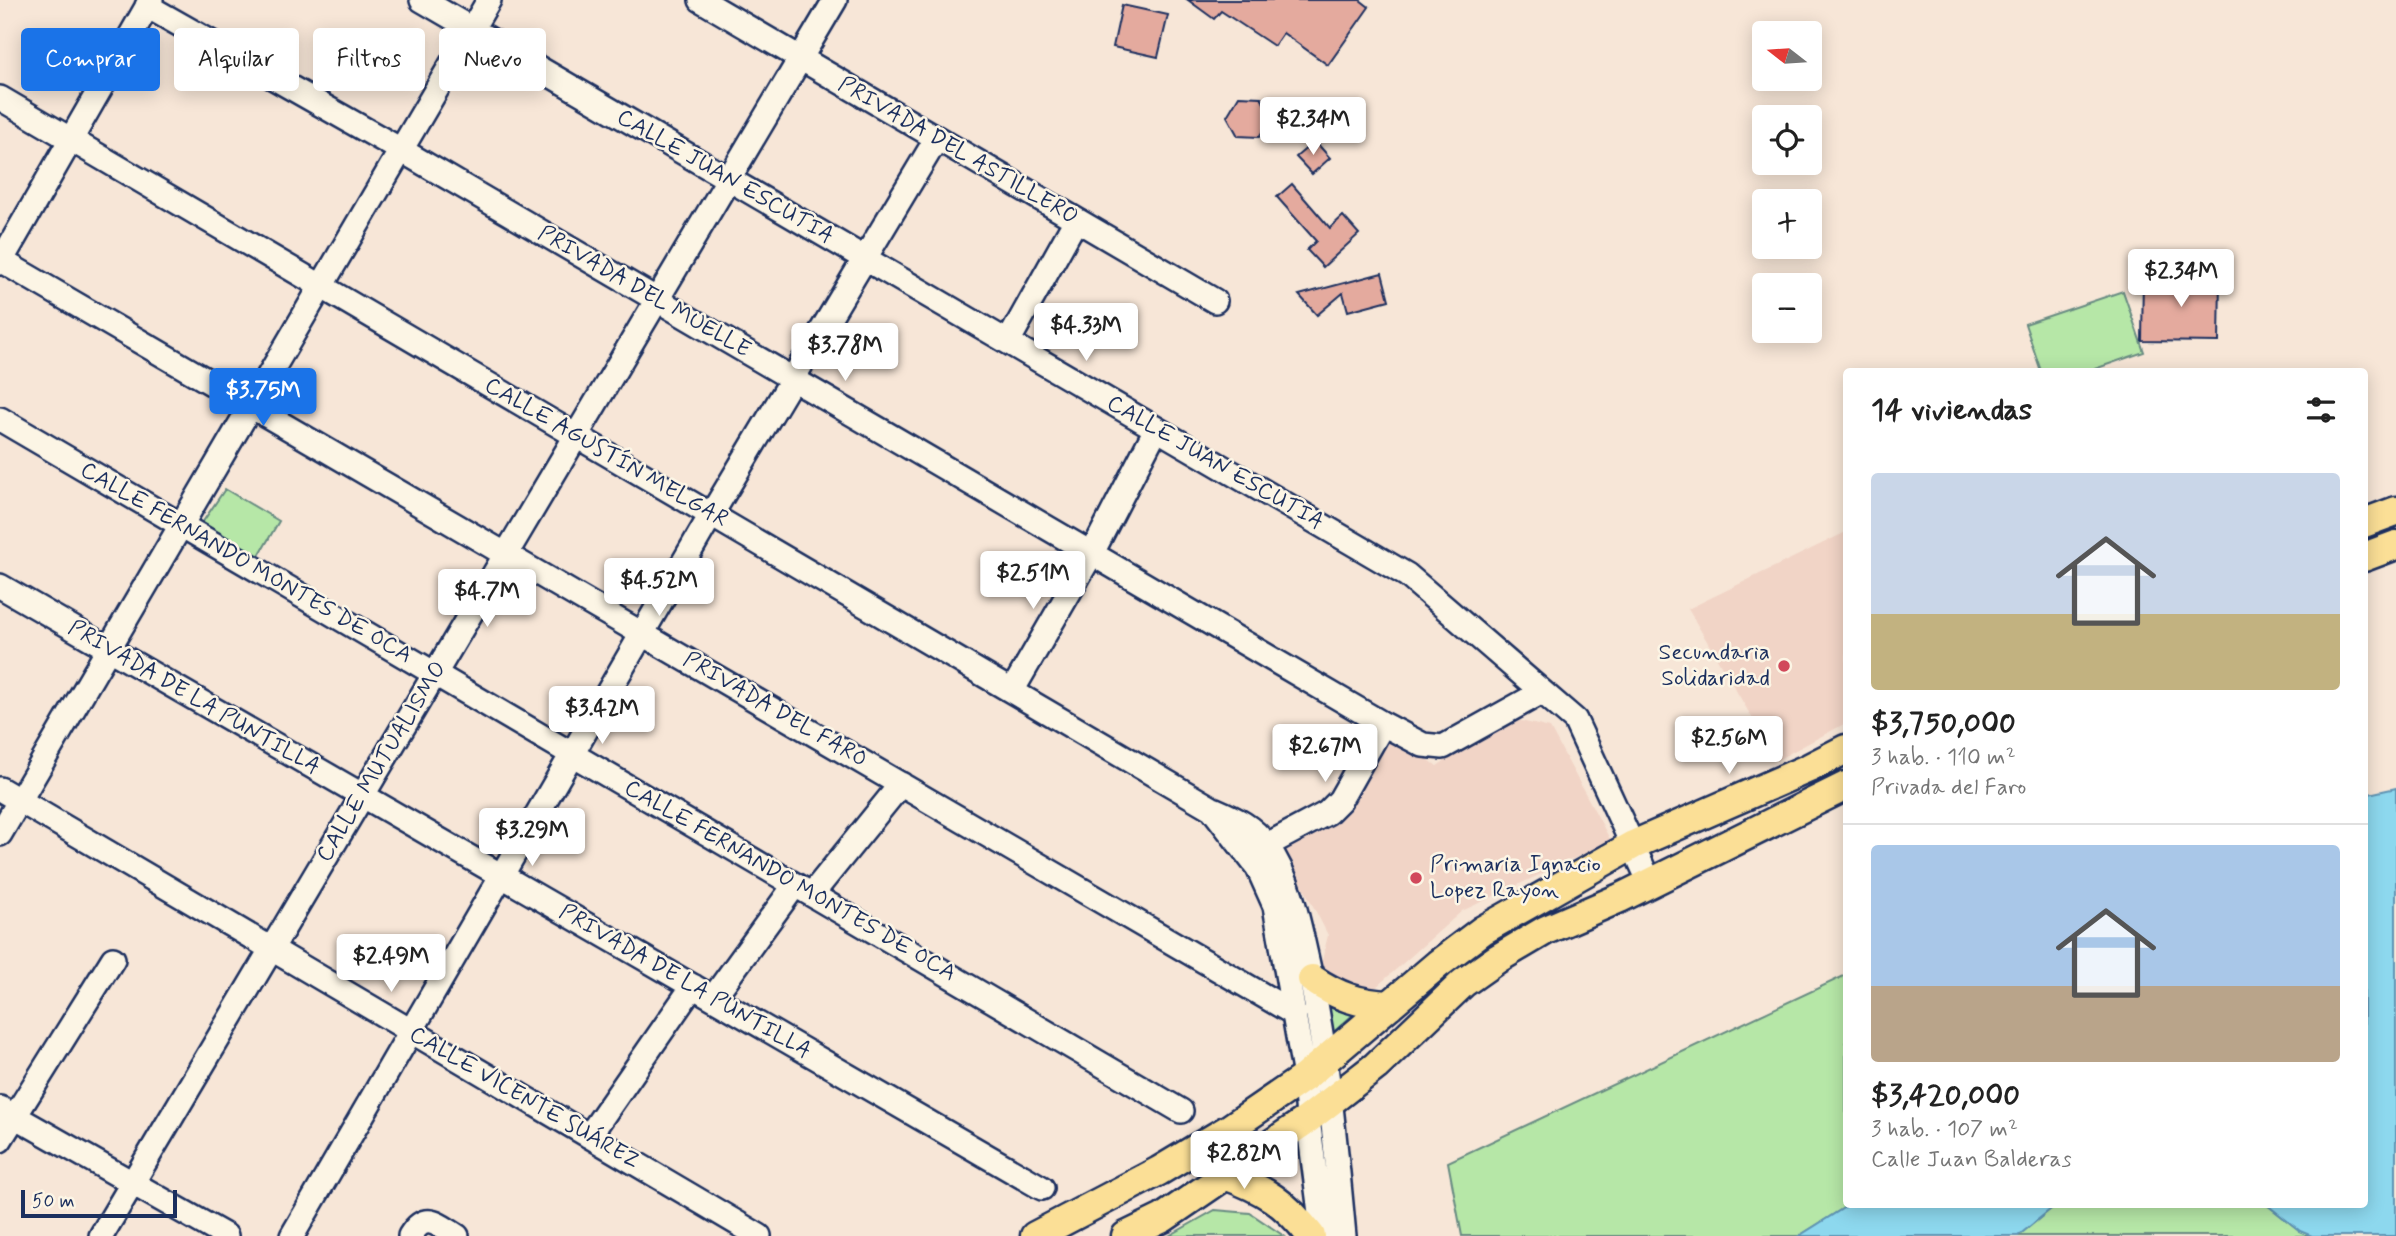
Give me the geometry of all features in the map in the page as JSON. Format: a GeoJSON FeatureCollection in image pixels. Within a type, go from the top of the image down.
{"type":"FeatureCollection","features":[{"type":"Feature","properties":{"kind":"main road"},"geometry":{"type":"LineString","coordinates":[[2368,522],[2396,511]]}},
{"type":"Feature","properties":{"kind":"main road"},"geometry":{"type":"LineString","coordinates":[[2368,556],[2396,545]]}},
{"type":"Feature","properties":{"kind":"main road"},"geometry":{"type":"LineString","coordinates":[[1035,1236],[1159,1171],[1229,1129],[1315,1068],[1475,936],[1633,845],[1810,768],[1843,751]]}},
{"type":"Feature","properties":{"kind":"main road"},"geometry":{"type":"LineString","coordinates":[[1126,1236],[1163,1218],[1308,1119],[1376,1066],[1463,983],[1497,959],[1546,930],[1650,883],[1843,787]]}},
{"type":"Feature","properties":{"kind":"main road"},"geometry":{"type":"LineString","coordinates":[[1311,979],[1343,998],[1390,1005]]}},
{"type":"Feature","properties":{"kind":"main road"},"geometry":{"type":"LineString","coordinates":[[1225,1175],[1253,1185],[1277,1199],[1311,1236]]}},
{"type":"Feature","properties":{"kind":"street","name":"CALLE JUAN ESCUTIA"},"geometry":{"type":"LineString","coordinates":[[422,0],[470,28]]}},
{"type":"Feature","properties":{"kind":"street"},"geometry":{"type":"LineString","coordinates":[[473,28],[489,0]]}},
{"type":"Feature","properties":{"kind":"street","name":"PRIVADA DEL ASTILLERO"},"geometry":{"type":"LineString","coordinates":[[701,0],[1215,302]]}},
{"type":"Feature","properties":{"kind":"street","name":"CALLE MUTUALISMO"},"geometry":{"type":"LineString","coordinates":[[101,1236],[835,0]]}},
{"type":"Feature","properties":{"kind":"street"},"geometry":{"type":"LineString","coordinates":[[0,261],[149,3]]}},
{"type":"Feature","properties":{"kind":"street","name":"PRIVADA DEL MUELLE"},"geometry":{"type":"LineString","coordinates":[[149,3],[656,301],[1423,745],[1443,747],[1542,692]]}},
{"type":"Feature","properties":{"kind":"street","name":"CALLE JUAN ESCUTIA"},"geometry":{"type":"LineString","coordinates":[[546,72],[1407,575],[1575,720],[1650,883]]}},
{"type":"Feature","properties":{"kind":"street"},"geometry":{"type":"LineString","coordinates":[[0,834],[10,795],[108,648],[439,85]]}},
{"type":"Feature","properties":{"kind":"street","name":"CALLE AGUSTÍN MELGAR"},"geometry":{"type":"LineString","coordinates":[[0,98],[1211,808],[1246,823],[1267,845],[1291,894],[1311,979],[1315,1068]]}},
{"type":"Feature","properties":{"kind":"street"},"geometry":{"type":"LineString","coordinates":[[292,1236],[711,515],[937,138]]}},
{"type":"Feature","properties":{"kind":"street"},"geometry":{"type":"LineString","coordinates":[[1008,342],[1076,220]]}},
{"type":"Feature","properties":{"kind":"street","name":"PRIVADA DEL FARO"},"geometry":{"type":"LineString","coordinates":[[0,261],[1295,1014]]}},
{"type":"Feature","properties":{"kind":"street","name":"CALLE FERNANDO MONTES DE OCA"},"geometry":{"type":"LineString","coordinates":[[0,419],[1181,1111]]}},
{"type":"Feature","properties":{"kind":"street"},"geometry":{"type":"LineString","coordinates":[[1012,691],[1092,553],[1156,429]]}},
{"type":"Feature","properties":{"kind":"street","name":"PRIVADA DE LA PUNTILLA"},"geometry":{"type":"LineString","coordinates":[[0,586],[1042,1188]]}},
{"type":"Feature","properties":{"kind":"street"},"geometry":{"type":"LineString","coordinates":[[1267,845],[1327,813],[1340,800],[1383,724]]}},
{"type":"Feature","properties":{"kind":"street"},"geometry":{"type":"LineString","coordinates":[[713,998],[804,890],[901,784]]}},
{"type":"Feature","properties":{"kind":"street","name":"CALLE VICENTE SUÁREZ"},"geometry":{"type":"LineString","coordinates":[[10,795],[759,1236]]}},
{"type":"Feature","properties":{"kind":"street","name":"CALLE AGUSTÍN MELGAR"},"geometry":{"type":"LineString","coordinates":[[1211,808],[1258,868],[1275,906],[1295,1014],[1315,1068]]}},
{"type":"Feature","properties":{"kind":"street"},"geometry":{"type":"LineString","coordinates":[[0,1140],[7,1112],[113,959]]}},
{"type":"Feature","properties":{"kind":"street"},"geometry":{"type":"LineString","coordinates":[[589,1136],[693,986]]}},
{"type":"Feature","properties":{"kind":"street"},"geometry":{"type":"LineString","coordinates":[[1315,1068],[1331,1100],[1344,1236]]}},
{"type":"Feature","properties":{"kind":"street"},"geometry":{"type":"LineString","coordinates":[[1315,1068],[1308,1119],[1323,1236]]}},
{"type":"Feature","properties":{"kind":"street"},"geometry":{"type":"LineString","coordinates":[[7,1112],[226,1236]]}},
{"type":"Feature","properties":{"kind":"street"},"geometry":{"type":"LineString","coordinates":[[410,1236],[417,1224],[423,1221],[436,1224],[457,1236]]}},
{"type":"Feature","properties":{"kind":"shaded area","name":"Secundaria Solidaridad"},"geometry":{"type":"Polygon","coordinates":[[[1843,533],[1843,725],[1777,760],[1688,609],[1843,533]]]}},
{"type":"Feature","properties":{"kind":"shaded area","name":"Primaria Ignacio Lopez Rayon"},"geometry":{"type":"Polygon","coordinates":[[[1509,718],[1550,728],[1611,841],[1462,911],[1375,988],[1334,980],[1321,965],[1328,935],[1281,844],[1344,807],[1390,731],[1437,766],[1509,718]]]}},
{"type":"Feature","properties":{"kind":"green space"},"geometry":{"type":"Polygon","coordinates":[[[2123,291],[2144,352],[2098,368],[2040,368],[2025,324],[2123,291]]]}},
{"type":"Feature","properties":{"kind":"green space"},"geometry":{"type":"Polygon","coordinates":[[[225,489],[279,521],[254,564],[198,529],[225,489]]]}},
{"type":"Feature","properties":{"kind":"green space"},"geometry":{"type":"Polygon","coordinates":[[[1843,976],[1844,1208],[1799,1236],[1462,1236],[1448,1162],[1843,976]]]}},
{"type":"Feature","properties":{"kind":"green space"},"geometry":{"type":"Polygon","coordinates":[[[1323,999],[1357,1011],[1328,1037],[1323,999]]]}},
{"type":"Feature","properties":{"kind":"green space"},"geometry":{"type":"Polygon","coordinates":[[[2052,1208],[2271,1208],[2300,1231],[2312,1236],[2018,1236],[2052,1208]]]}},
{"type":"Feature","properties":{"kind":"green space"},"geometry":{"type":"Polygon","coordinates":[[[1215,1210],[1250,1213],[1284,1236],[1169,1236],[1215,1210]]]}},
{"type":"Feature","properties":{"kind":"water"},"geometry":{"type":"Polygon","coordinates":[[[2396,788],[2396,1236],[2312,1236],[2300,1231],[2271,1208],[2368,1208],[2368,794],[2396,788]]]}},
{"type":"Feature","properties":{"kind":"water"},"geometry":{"type":"Polygon","coordinates":[[[1844,1208],[2052,1208],[2018,1236],[1799,1236],[1844,1208]]]}},
{"type":"Feature","properties":{"kind":"building"},"geometry":{"type":"Polygon","coordinates":[[[1188,0],[1360,0],[1369,7],[1328,65],[1283,33],[1274,46],[1221,11],[1214,19],[1188,0]]]}},
{"type":"Feature","properties":{"kind":"building"},"geometry":{"type":"Polygon","coordinates":[[[1122,5],[1168,15],[1158,57],[1113,47],[1122,5]]]}},
{"type":"Feature","properties":{"kind":"building"},"geometry":{"type":"Polygon","coordinates":[[[1239,96],[1261,97],[1271,118],[1259,137],[1238,136],[1227,116],[1239,96]]]}},
{"type":"Feature","properties":{"kind":"building"},"geometry":{"type":"Polygon","coordinates":[[[1315,141],[1330,158],[1312,174],[1296,157],[1315,141]]]}},
{"type":"Feature","properties":{"kind":"building"},"geometry":{"type":"Polygon","coordinates":[[[1292,184],[1330,228],[1343,216],[1359,234],[1323,267],[1307,250],[1316,241],[1277,197],[1292,184]]]}},
{"type":"Feature","properties":{"kind":"building"},"geometry":{"type":"Polygon","coordinates":[[[1382,273],[1389,300],[1348,311],[1343,293],[1317,315],[1299,295],[1382,273]]]}},
{"type":"Feature","properties":{"kind":"building"},"geometry":{"type":"Polygon","coordinates":[[[2143,276],[2220,277],[2219,342],[2142,341],[2143,276]]]}},
{"type":"Feature","properties":{"kind":"place","name":"Secundaria Solidaridad"},"geometry":{"type":"Point","coordinates":[1784,666]}},
{"type":"Feature","properties":{"kind":"place","name":"Primaria Ignacio Lopez Rayon"},"geometry":{"type":"Point","coordinates":[1416,878]}}]}
